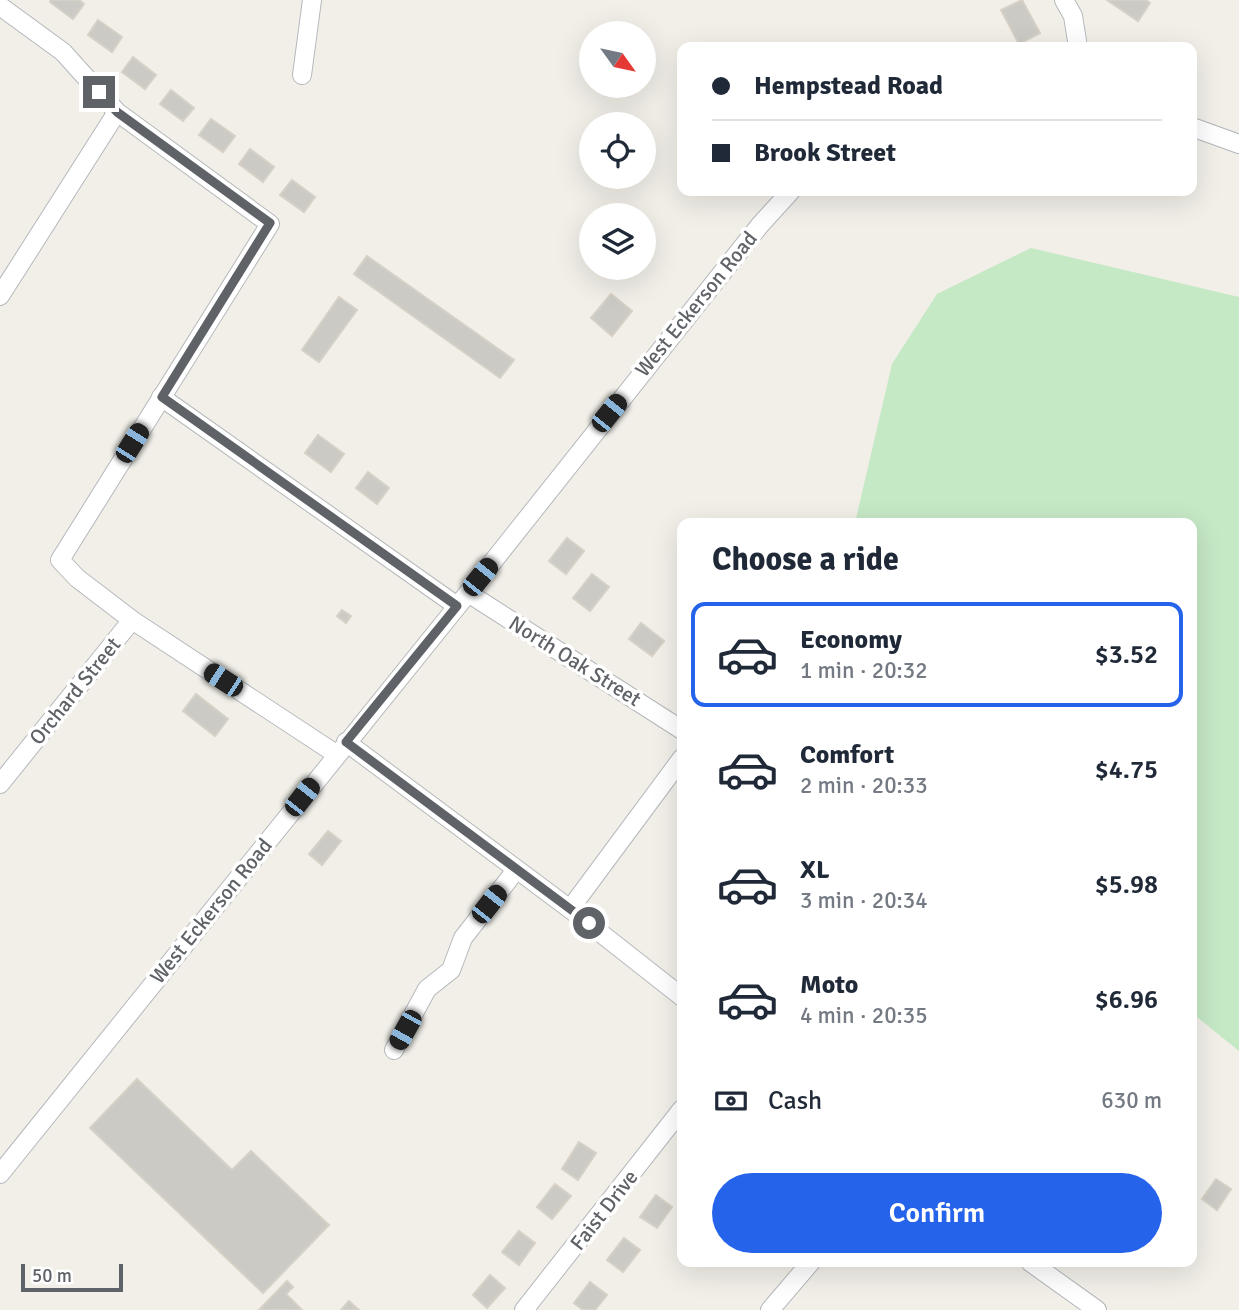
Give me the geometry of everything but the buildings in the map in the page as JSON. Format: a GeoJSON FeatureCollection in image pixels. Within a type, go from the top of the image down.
{"type":"FeatureCollection","features":[{"type":"Feature","properties":{"kind":"street"},"geometry":{"type":"LineString","coordinates":[[302,75],[312,0]]}},
{"type":"Feature","properties":{"kind":"street"},"geometry":{"type":"LineString","coordinates":[[1064,0],[1073,16],[1077,42]]}},
{"type":"Feature","properties":{"kind":"street"},"geometry":{"type":"LineString","coordinates":[[0,6],[63,52],[117,112],[0,296]]}},
{"type":"Feature","properties":{"kind":"street","name":"Orchard Street"},"geometry":{"type":"LineString","coordinates":[[0,784],[132,620],[77,578],[60,559],[270,223],[117,112]]}},
{"type":"Feature","properties":{"kind":"street"},"geometry":{"type":"LineString","coordinates":[[1197,129],[1239,144]]}},
{"type":"Feature","properties":{"kind":"street","name":"West Eckerson Road"},"geometry":{"type":"LineString","coordinates":[[0,1174],[463,599],[751,235],[786,196]]}},
{"type":"Feature","properties":{"kind":"street","name":"North Oak Street"},"geometry":{"type":"LineString","coordinates":[[162,397],[463,599],[677,727]]}},
{"type":"Feature","properties":{"kind":"street"},"geometry":{"type":"LineString","coordinates":[[132,620],[341,748],[570,909],[677,993]]}},
{"type":"Feature","properties":{"kind":"street"},"geometry":{"type":"LineString","coordinates":[[570,909],[677,765]]}},
{"type":"Feature","properties":{"kind":"street"},"geometry":{"type":"LineString","coordinates":[[394,1050],[427,989],[451,970],[463,938],[516,870]]}},
{"type":"Feature","properties":{"kind":"street","name":"Faist Drive"},"geometry":{"type":"LineString","coordinates":[[524,1310],[677,1116]]}},
{"type":"Feature","properties":{"kind":"street"},"geometry":{"type":"LineString","coordinates":[[770,1310],[807,1267]]}},
{"type":"Feature","properties":{"kind":"street"},"geometry":{"type":"LineString","coordinates":[[1037,1267],[1097,1310]]}},
{"type":"Feature","properties":{"kind":"green space"},"geometry":{"type":"Polygon","coordinates":[[[1031,248],[1239,297],[1239,1051],[1197,1017],[1197,518],[856,518],[892,364],[937,294],[1031,248]]]}},
{"type":"Feature","properties":{"kind":"route"},"geometry":{"type":"LineString","coordinates":[[99,92],[117,112],[270,223],[162,397],[457,606],[346,742],[589,923]]}}]}
